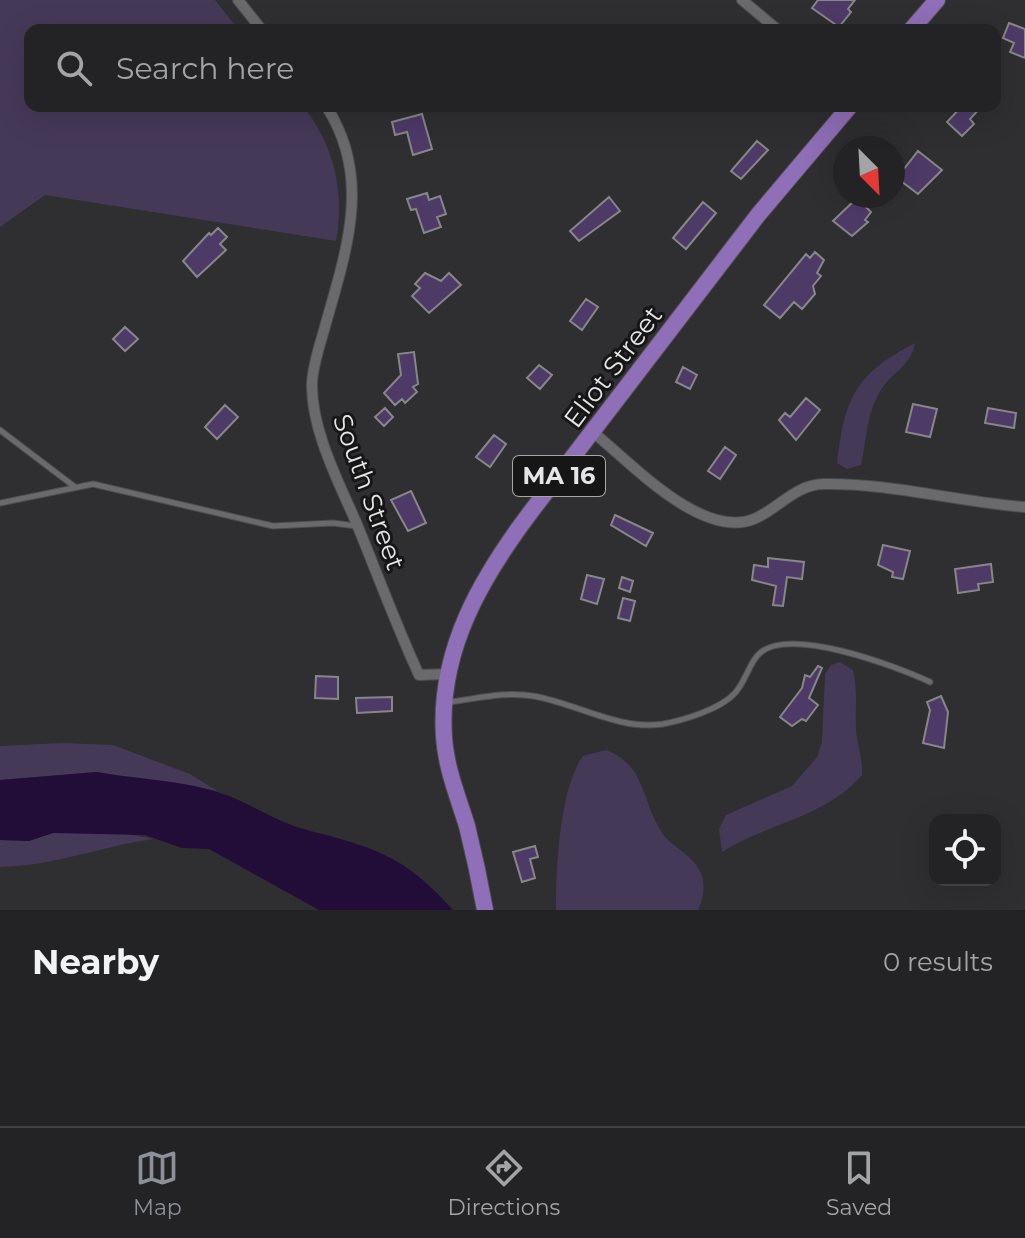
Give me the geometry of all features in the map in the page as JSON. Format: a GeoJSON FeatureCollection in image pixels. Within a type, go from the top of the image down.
{"type":"FeatureCollection","features":[{"type":"Feature","properties":{"kind":"main road"},"geometry":{"type":"LineString","coordinates":[[916,24],[937,0]]}},
{"type":"Feature","properties":{"kind":"main road","name":"Eliot Street"},"geometry":{"type":"LineString","coordinates":[[485,910],[450,773],[444,702],[450,656],[496,557],[758,215],[845,112]]}},
{"type":"Feature","properties":{"kind":"street"},"geometry":{"type":"LineString","coordinates":[[238,0],[257,24]]}},
{"type":"Feature","properties":{"kind":"street"},"geometry":{"type":"LineString","coordinates":[[742,0],[771,24]]}},
{"type":"Feature","properties":{"kind":"street","name":"South Street"},"geometry":{"type":"LineString","coordinates":[[330,112],[349,155],[354,183],[354,211],[312,383],[323,435],[379,585],[419,675],[447,674]]}},
{"type":"Feature","properties":{"kind":"street"},"geometry":{"type":"LineString","coordinates":[[594,433],[682,504],[704,517],[728,523],[751,520],[815,484],[850,484],[1025,507]]}},
{"type":"Feature","properties":{"kind":"lane"},"geometry":{"type":"LineString","coordinates":[[0,430],[75,487]]}},
{"type":"Feature","properties":{"kind":"lane"},"geometry":{"type":"LineString","coordinates":[[0,503],[93,484],[273,526],[333,523],[358,526]]}},
{"type":"Feature","properties":{"kind":"lane"},"geometry":{"type":"LineString","coordinates":[[444,702],[532,696],[618,720],[662,724],[724,702],[735,693],[758,655],[782,645],[848,651],[893,665],[930,682]]}},
{"type":"Feature","properties":{"kind":"shaded area"},"geometry":{"type":"Polygon","coordinates":[[[0,0],[215,0],[234,24],[24,24],[24,112],[307,112],[329,153],[338,187],[336,241],[45,195],[0,227],[0,0]]]}},
{"type":"Feature","properties":{"kind":"shaded area"},"geometry":{"type":"Polygon","coordinates":[[[915,343],[906,363],[885,384],[876,399],[861,465],[847,469],[837,463],[844,421],[856,390],[879,366],[915,343]]]}},
{"type":"Feature","properties":{"kind":"shaded area"},"geometry":{"type":"Polygon","coordinates":[[[840,662],[853,670],[855,677],[856,729],[862,775],[831,801],[813,811],[722,852],[719,829],[726,815],[792,786],[817,757],[822,742],[825,674],[831,665],[840,662]]]}},
{"type":"Feature","properties":{"kind":"shaded area"},"geometry":{"type":"Polygon","coordinates":[[[62,743],[113,745],[190,774],[217,791],[97,772],[0,780],[0,746],[62,743]]]}},
{"type":"Feature","properties":{"kind":"shaded area"},"geometry":{"type":"Polygon","coordinates":[[[606,750],[629,765],[663,834],[701,872],[704,888],[698,910],[556,910],[560,830],[569,788],[583,756],[606,750]]]}},
{"type":"Feature","properties":{"kind":"shaded area"},"geometry":{"type":"Polygon","coordinates":[[[97,772],[203,788],[295,826],[352,842],[403,865],[453,910],[319,910],[209,849],[182,848],[145,835],[53,833],[29,841],[0,840],[0,780],[97,772]]]}},
{"type":"Feature","properties":{"kind":"shaded area"},"geometry":{"type":"Polygon","coordinates":[[[111,831],[154,839],[59,860],[0,867],[0,840],[29,841],[53,833],[111,831]]]}},
{"type":"Feature","properties":{"kind":"building"},"geometry":{"type":"Polygon","coordinates":[[[818,0],[855,0],[848,9],[851,12],[841,24],[835,24],[812,8],[818,0]]]}},
{"type":"Feature","properties":{"kind":"building"},"geometry":{"type":"Polygon","coordinates":[[[1009,23],[1025,29],[1025,58],[1010,52],[1014,43],[1003,38],[1009,23]]]}},
{"type":"Feature","properties":{"kind":"building"},"geometry":{"type":"Polygon","coordinates":[[[956,112],[976,112],[970,119],[974,124],[962,136],[947,122],[956,112]]]}},
{"type":"Feature","properties":{"kind":"building"},"geometry":{"type":"Polygon","coordinates":[[[422,114],[432,149],[413,155],[407,132],[395,135],[392,122],[422,114]]]}},
{"type":"Feature","properties":{"kind":"building"},"geometry":{"type":"Polygon","coordinates":[[[757,141],[768,150],[741,179],[731,171],[757,141]]]}},
{"type":"Feature","properties":{"kind":"building"},"geometry":{"type":"Polygon","coordinates":[[[918,151],[942,170],[918,194],[905,184],[905,168],[918,151]]]}},
{"type":"Feature","properties":{"kind":"building"},"geometry":{"type":"Polygon","coordinates":[[[427,193],[429,200],[440,196],[446,214],[437,217],[441,227],[424,233],[416,209],[411,210],[407,199],[427,193]]]}},
{"type":"Feature","properties":{"kind":"building"},"geometry":{"type":"Polygon","coordinates":[[[609,197],[620,211],[579,241],[570,231],[609,197]]]}},
{"type":"Feature","properties":{"kind":"building"},"geometry":{"type":"Polygon","coordinates":[[[703,202],[716,213],[686,249],[673,238],[703,202]]]}},
{"type":"Feature","properties":{"kind":"building"},"geometry":{"type":"Polygon","coordinates":[[[847,208],[867,208],[871,212],[865,220],[868,222],[852,236],[833,221],[847,208]]]}},
{"type":"Feature","properties":{"kind":"building"},"geometry":{"type":"Polygon","coordinates":[[[218,228],[227,237],[220,244],[226,250],[197,277],[183,261],[209,233],[211,235],[218,228]]]}},
{"type":"Feature","properties":{"kind":"building"},"geometry":{"type":"Polygon","coordinates":[[[815,252],[824,260],[817,273],[821,276],[813,286],[815,294],[802,309],[794,302],[780,318],[764,305],[806,254],[810,258],[815,252]]]}},
{"type":"Feature","properties":{"kind":"building"},"geometry":{"type":"Polygon","coordinates":[[[425,273],[441,281],[449,273],[461,285],[429,313],[412,296],[420,288],[415,284],[425,273]]]}},
{"type":"Feature","properties":{"kind":"building"},"geometry":{"type":"Polygon","coordinates":[[[586,299],[598,307],[582,330],[570,321],[586,299]]]}},
{"type":"Feature","properties":{"kind":"building"},"geometry":{"type":"Polygon","coordinates":[[[125,327],[138,339],[125,351],[113,339],[125,327]]]}},
{"type":"Feature","properties":{"kind":"building"},"geometry":{"type":"Polygon","coordinates":[[[414,352],[418,384],[413,387],[417,392],[405,403],[402,399],[395,405],[384,393],[401,375],[398,354],[414,352]]]}},
{"type":"Feature","properties":{"kind":"building"},"geometry":{"type":"Polygon","coordinates":[[[539,365],[552,375],[540,389],[527,378],[539,365]]]}},
{"type":"Feature","properties":{"kind":"building"},"geometry":{"type":"Polygon","coordinates":[[[683,367],[697,375],[690,389],[676,382],[683,367]]]}},
{"type":"Feature","properties":{"kind":"building"},"geometry":{"type":"Polygon","coordinates":[[[806,398],[820,410],[796,440],[779,420],[785,413],[790,417],[806,398]]]}},
{"type":"Feature","properties":{"kind":"building"},"geometry":{"type":"Polygon","coordinates":[[[913,404],[937,409],[930,437],[906,432],[913,404]]]}},
{"type":"Feature","properties":{"kind":"building"},"geometry":{"type":"Polygon","coordinates":[[[225,405],[238,417],[217,439],[205,427],[225,405]]]}},
{"type":"Feature","properties":{"kind":"building"},"geometry":{"type":"Polygon","coordinates":[[[385,408],[393,417],[384,426],[375,417],[385,408]]]}},
{"type":"Feature","properties":{"kind":"building"},"geometry":{"type":"Polygon","coordinates":[[[988,408],[1016,413],[1014,428],[985,423],[988,408]]]}},
{"type":"Feature","properties":{"kind":"building"},"geometry":{"type":"Polygon","coordinates":[[[494,435],[506,444],[490,467],[476,457],[494,435]]]}},
{"type":"Feature","properties":{"kind":"building"},"geometry":{"type":"Polygon","coordinates":[[[725,447],[736,455],[720,479],[708,471],[725,447]]]}},
{"type":"Feature","properties":{"kind":"building"},"geometry":{"type":"Polygon","coordinates":[[[411,491],[426,523],[408,531],[391,500],[411,491]]]}},
{"type":"Feature","properties":{"kind":"building"},"geometry":{"type":"Polygon","coordinates":[[[615,515],[653,533],[646,546],[611,525],[615,515]]]}},
{"type":"Feature","properties":{"kind":"building"},"geometry":{"type":"Polygon","coordinates":[[[883,545],[910,551],[903,579],[892,577],[893,572],[878,565],[883,545]]]}},
{"type":"Feature","properties":{"kind":"building"},"geometry":{"type":"Polygon","coordinates":[[[768,558],[804,562],[802,579],[787,577],[783,606],[773,605],[776,586],[752,580],[754,565],[768,567],[768,558]]]}},
{"type":"Feature","properties":{"kind":"building"},"geometry":{"type":"Polygon","coordinates":[[[991,564],[993,582],[978,584],[979,590],[958,593],[955,569],[991,564]]]}},
{"type":"Feature","properties":{"kind":"building"},"geometry":{"type":"Polygon","coordinates":[[[587,575],[604,579],[597,604],[581,599],[587,575]]]}},
{"type":"Feature","properties":{"kind":"building"},"geometry":{"type":"Polygon","coordinates":[[[622,577],[633,581],[630,592],[619,588],[622,577]]]}},
{"type":"Feature","properties":{"kind":"building"},"geometry":{"type":"Polygon","coordinates":[[[623,598],[635,601],[630,621],[618,618],[623,598]]]}},
{"type":"Feature","properties":{"kind":"building"},"geometry":{"type":"Polygon","coordinates":[[[818,666],[822,668],[809,698],[818,705],[806,721],[802,719],[792,726],[780,717],[802,688],[805,675],[810,677],[818,666]]]}},
{"type":"Feature","properties":{"kind":"building"},"geometry":{"type":"Polygon","coordinates":[[[316,676],[338,677],[338,699],[315,698],[316,676]]]}},
{"type":"Feature","properties":{"kind":"building"},"geometry":{"type":"Polygon","coordinates":[[[941,696],[948,712],[944,748],[923,743],[930,710],[927,702],[941,696]]]}},
{"type":"Feature","properties":{"kind":"building"},"geometry":{"type":"Polygon","coordinates":[[[392,697],[392,711],[357,713],[356,698],[392,697]]]}},
{"type":"Feature","properties":{"kind":"building"},"geometry":{"type":"Polygon","coordinates":[[[535,846],[538,857],[530,859],[535,878],[522,882],[513,852],[535,846]]]}}]}
